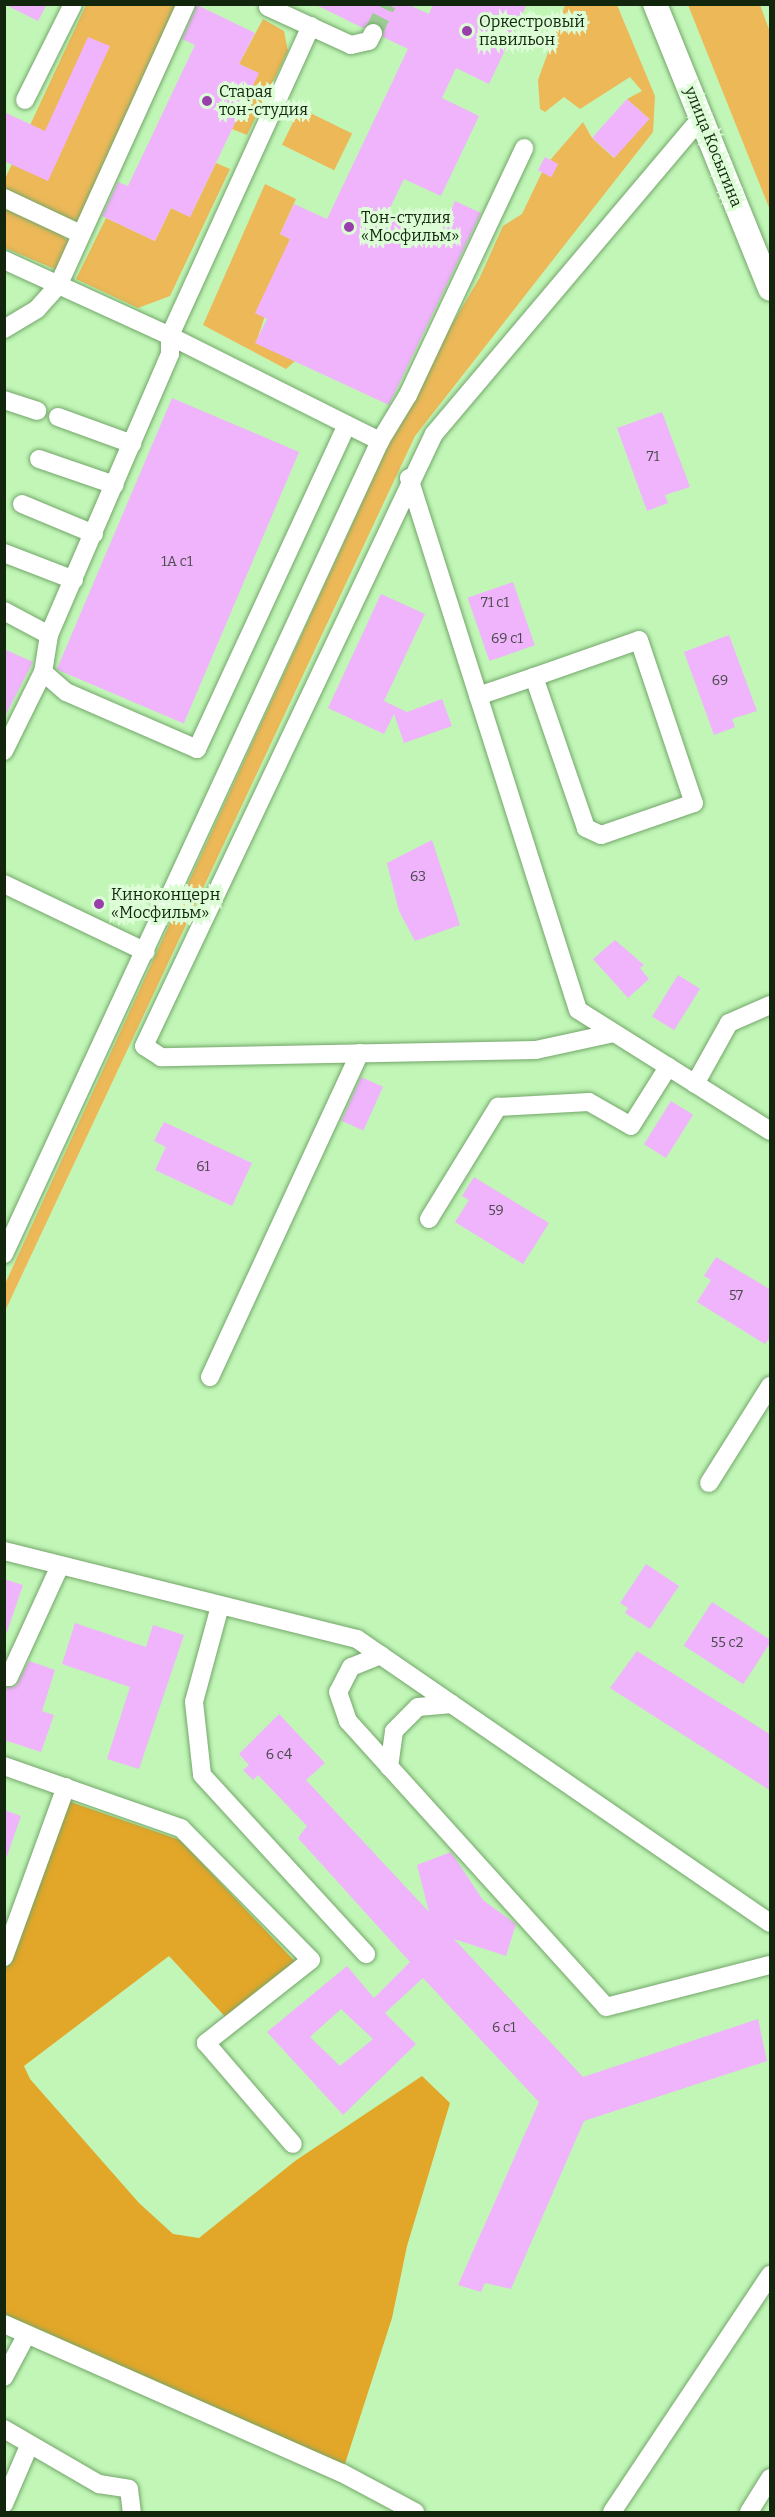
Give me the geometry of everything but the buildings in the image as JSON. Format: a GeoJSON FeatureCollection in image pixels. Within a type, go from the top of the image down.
{"type":"FeatureCollection","features":[{"type":"Feature","properties":{"kind":"main road","name":"улица Косыгина"},"geometry":{"type":"LineString","coordinates":[[655,4],[771,289]]}},
{"type":"Feature","properties":{"kind":"street"},"geometry":{"type":"LineString","coordinates":[[25,100],[73,4]]}},
{"type":"Feature","properties":{"kind":"street"},"geometry":{"type":"LineString","coordinates":[[4,329],[37,309],[58,286],[186,4]]}},
{"type":"Feature","properties":{"kind":"street"},"geometry":{"type":"LineString","coordinates":[[268,7],[351,45],[369,41],[373,33]]}},
{"type":"Feature","properties":{"kind":"street"},"geometry":{"type":"LineString","coordinates":[[4,751],[43,672],[49,635],[170,354],[170,336],[311,26]]}},
{"type":"Feature","properties":{"kind":"street"},"geometry":{"type":"LineString","coordinates":[[614,1033],[536,1050],[161,1057],[144,1046],[409,478],[434,434],[701,118]]}},
{"type":"Feature","properties":{"kind":"street"},"geometry":{"type":"LineString","coordinates":[[4,1254],[380,441],[408,395],[525,148]]}},
{"type":"Feature","properties":{"kind":"street"},"geometry":{"type":"LineString","coordinates":[[4,198],[81,234]]}},
{"type":"Feature","properties":{"kind":"street"},"geometry":{"type":"LineString","coordinates":[[4,260],[170,336],[380,441]]}},
{"type":"Feature","properties":{"kind":"street"},"geometry":{"type":"LineString","coordinates":[[4,400],[38,411]]}},
{"type":"Feature","properties":{"kind":"street"},"geometry":{"type":"LineString","coordinates":[[58,417],[132,444]]}},
{"type":"Feature","properties":{"kind":"street"},"geometry":{"type":"LineString","coordinates":[[43,672],[66,692],[197,749],[347,425]]}},
{"type":"Feature","properties":{"kind":"street"},"geometry":{"type":"LineString","coordinates":[[39,459],[115,485]]}},
{"type":"Feature","properties":{"kind":"street"},"geometry":{"type":"LineString","coordinates":[[409,478],[578,1010],[771,1131]]}},
{"type":"Feature","properties":{"kind":"street"},"geometry":{"type":"LineString","coordinates":[[22,504],[94,534]]}},
{"type":"Feature","properties":{"kind":"street"},"geometry":{"type":"LineString","coordinates":[[4,553],[74,580]]}},
{"type":"Feature","properties":{"kind":"street"},"geometry":{"type":"LineString","coordinates":[[4,611],[49,635]]}},
{"type":"Feature","properties":{"kind":"street"},"geometry":{"type":"LineString","coordinates":[[478,696],[639,640],[694,803],[601,835],[586,828],[534,677]]}},
{"type":"Feature","properties":{"kind":"street"},"geometry":{"type":"LineString","coordinates":[[4,884],[146,951]]}},
{"type":"Feature","properties":{"kind":"street"},"geometry":{"type":"LineString","coordinates":[[695,1084],[729,1023],[771,1005]]}},
{"type":"Feature","properties":{"kind":"street"},"geometry":{"type":"LineString","coordinates":[[210,1377],[360,1053]]}},
{"type":"Feature","properties":{"kind":"street"},"geometry":{"type":"LineString","coordinates":[[429,1219],[498,1107],[589,1102],[631,1126],[668,1067]]}},
{"type":"Feature","properties":{"kind":"street"},"geometry":{"type":"LineString","coordinates":[[709,1483],[771,1386]]}},
{"type":"Feature","properties":{"kind":"street"},"geometry":{"type":"LineString","coordinates":[[4,1551],[59,1568],[357,1639],[771,1923]]}},
{"type":"Feature","properties":{"kind":"street"},"geometry":{"type":"LineString","coordinates":[[4,1675],[9,1677],[59,1568]]}},
{"type":"Feature","properties":{"kind":"street"},"geometry":{"type":"LineString","coordinates":[[220,1606],[194,1701],[202,1775],[366,1954]]}},
{"type":"Feature","properties":{"kind":"street"},"geometry":{"type":"LineString","coordinates":[[381,1655],[351,1667],[338,1692],[348,1721],[606,2007],[771,1965]]}},
{"type":"Feature","properties":{"kind":"street"},"geometry":{"type":"LineString","coordinates":[[389,1767],[394,1731],[418,1707],[452,1704]]}},
{"type":"Feature","properties":{"kind":"street"},"geometry":{"type":"LineString","coordinates":[[4,1766],[181,1828],[311,1960],[206,2043],[293,2144]]}},
{"type":"Feature","properties":{"kind":"street"},"geometry":{"type":"LineString","coordinates":[[4,1957],[66,1787]]}},
{"type":"Feature","properties":{"kind":"street"},"geometry":{"type":"LineString","coordinates":[[612,2512],[771,2275]]}},
{"type":"Feature","properties":{"kind":"street"},"geometry":{"type":"LineString","coordinates":[[4,2324],[26,2336],[342,2473],[415,2512]]}},
{"type":"Feature","properties":{"kind":"street"},"geometry":{"type":"LineString","coordinates":[[4,2378],[26,2336]]}},
{"type":"Feature","properties":{"kind":"street"},"geometry":{"type":"LineString","coordinates":[[4,2429],[29,2446],[99,2484],[129,2489],[132,2512]]}},
{"type":"Feature","properties":{"kind":"street"},"geometry":{"type":"LineString","coordinates":[[4,2504],[29,2446]]}},
{"type":"Feature","properties":{"kind":"street"},"geometry":{"type":"LineString","coordinates":[[749,2512],[771,2478]]}},
{"type":"Feature","properties":{"kind":"shaded area"},"geometry":{"type":"Polygon","coordinates":[[[86,5],[180,5],[77,224],[5,191],[4,181],[86,5]]]}},
{"type":"Feature","properties":{"kind":"shaded area"},"geometry":{"type":"Polygon","coordinates":[[[565,5],[617,5],[655,96],[653,132],[415,436],[5,1311],[5,1284],[415,387],[480,277],[503,226],[522,214],[545,166],[583,122],[592,138],[614,158],[649,119],[627,99],[642,91],[630,77],[580,109],[564,97],[545,112],[540,109],[538,80],[565,5]]]}},
{"type":"Feature","properties":{"kind":"shaded area"},"geometry":{"type":"Polygon","coordinates":[[[688,5],[760,5],[770,32],[770,210],[688,5]]]}},
{"type":"Feature","properties":{"kind":"shaded area"},"geometry":{"type":"Polygon","coordinates":[[[263,19],[284,31],[288,51],[247,135],[232,129],[258,73],[239,64],[263,19]]]}},
{"type":"Feature","properties":{"kind":"shaded area"},"geometry":{"type":"Polygon","coordinates":[[[300,108],[352,133],[334,170],[282,145],[300,108]]]}},
{"type":"Feature","properties":{"kind":"shaded area"},"geometry":{"type":"Polygon","coordinates":[[[216,163],[230,169],[170,296],[138,308],[76,279],[106,218],[155,241],[171,208],[190,217],[216,163]]]}},
{"type":"Feature","properties":{"kind":"shaded area"},"geometry":{"type":"Polygon","coordinates":[[[265,184],[296,199],[280,234],[290,239],[256,343],[295,361],[286,369],[203,325],[265,184]]]}},
{"type":"Feature","properties":{"kind":"shaded area"},"geometry":{"type":"Polygon","coordinates":[[[4,206],[57,231],[72,244],[57,270],[5,248],[4,206]]]}},
{"type":"Feature","properties":{"kind":"shaded area"},"geometry":{"type":"Polygon","coordinates":[[[62,1799],[180,1840],[301,1968],[231,2023],[169,1956],[24,2066],[30,2079],[139,2203],[173,2234],[199,2238],[295,2161],[422,2076],[450,2103],[407,2246],[392,2318],[342,2473],[5,2324],[4,1952],[62,1799]]]}},
{"type":"Feature","properties":{"kind":"tunnel"},"geometry":{"type":"LineString","coordinates":[[373,33],[387,4]]}},
{"type":"Feature","properties":{"kind":"place","name":"Оркестровый павильон"},"geometry":{"type":"Point","coordinates":[467,31]}},
{"type":"Feature","properties":{"kind":"place","name":"Старая тон-студия"},"geometry":{"type":"Point","coordinates":[207,101]}},
{"type":"Feature","properties":{"kind":"place","name":"Тон-студия «Мосфильм»"},"geometry":{"type":"Point","coordinates":[349,227]}},
{"type":"Feature","properties":{"kind":"place","name":"Киноконцерн «Мосфильм»"},"geometry":{"type":"Point","coordinates":[99,904]}}]}
